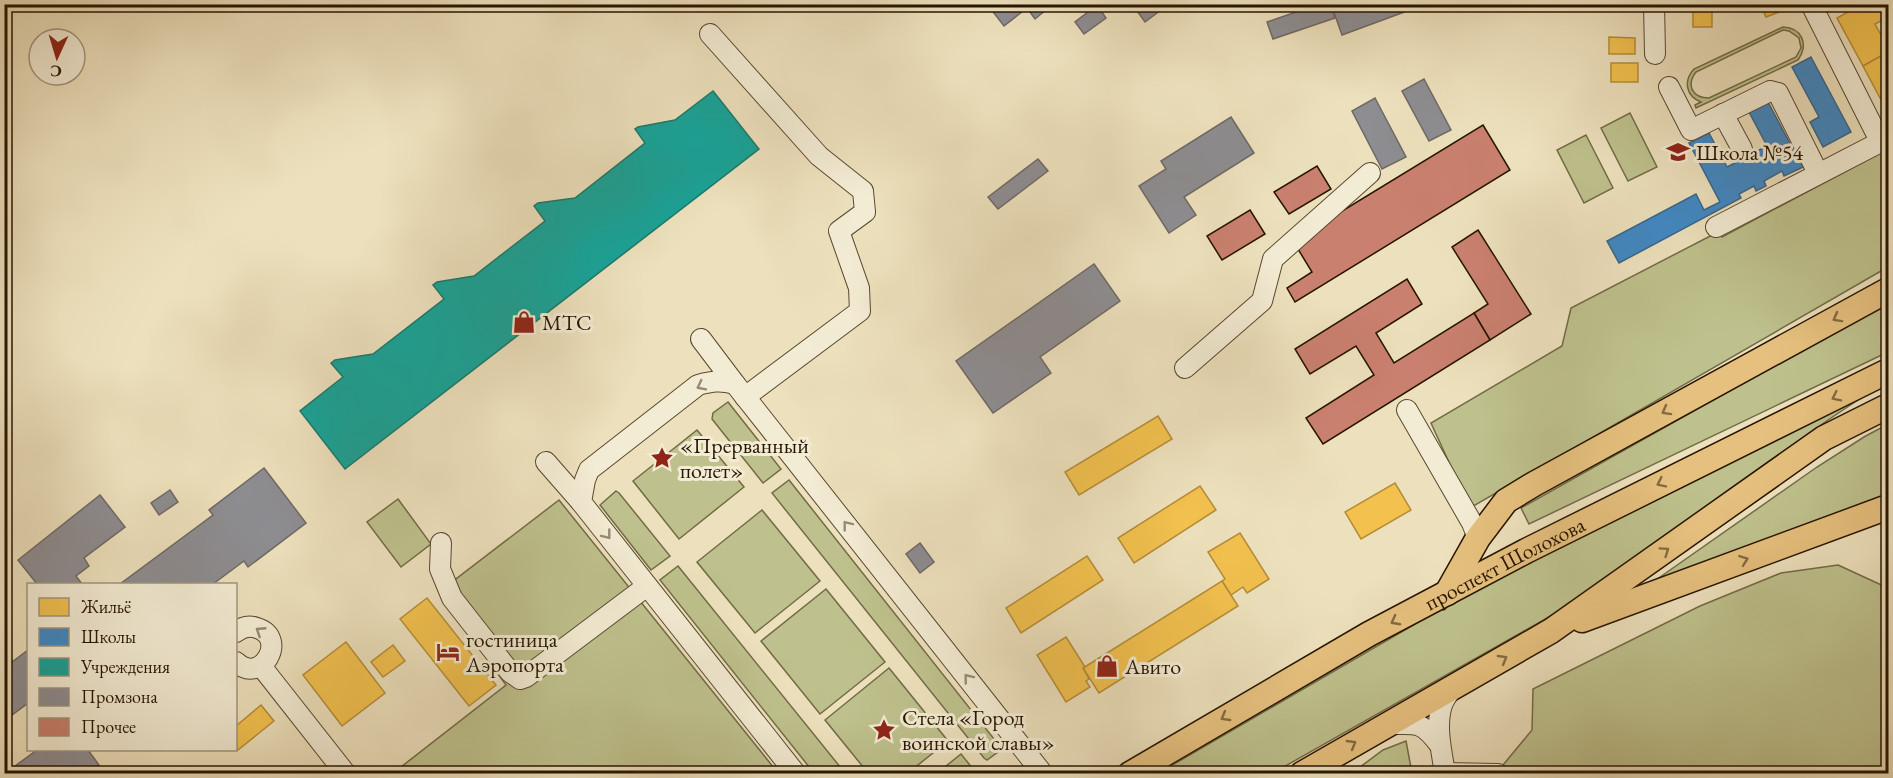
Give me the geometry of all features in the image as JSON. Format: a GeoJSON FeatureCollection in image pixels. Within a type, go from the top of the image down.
{"type":"FeatureCollection","features":[{"type":"Feature","properties":{"kind":"main road"},"geometry":{"type":"LineString","coordinates":[[1447,593],[1478,538],[1506,501],[1888,290]]}},
{"type":"Feature","properties":{"kind":"main road","name":"проспект Шолохова"},"geometry":{"type":"LineString","coordinates":[[1130,774],[1341,649],[1526,551],[1888,371]]}},
{"type":"Feature","properties":{"kind":"main road"},"geometry":{"type":"LineString","coordinates":[[1302,774],[1551,631],[1824,438],[1888,406]]}},
{"type":"Feature","properties":{"kind":"main road"},"geometry":{"type":"LineString","coordinates":[[1551,631],[1888,507]]}},
{"type":"Feature","properties":{"kind":"street"},"geometry":{"type":"LineString","coordinates":[[1654,4],[1655,54]]}},
{"type":"Feature","properties":{"kind":"street"},"geometry":{"type":"LineString","coordinates":[[1716,227],[1884,140],[1811,4]]}},
{"type":"Feature","properties":{"kind":"street"},"geometry":{"type":"LineString","coordinates":[[710,34],[819,156],[863,191],[865,212],[839,231],[859,288],[860,311],[740,390]]}},
{"type":"Feature","properties":{"kind":"street"},"geometry":{"type":"LineString","coordinates":[[1669,87],[1691,130],[1770,91],[1778,93],[1818,173]]}},
{"type":"Feature","properties":{"kind":"street"},"geometry":{"type":"LineString","coordinates":[[1723,114],[1742,149]]}},
{"type":"Feature","properties":{"kind":"street"},"geometry":{"type":"LineString","coordinates":[[1185,368],[1262,301],[1273,259],[1370,173]]}},
{"type":"Feature","properties":{"kind":"street"},"geometry":{"type":"LineString","coordinates":[[701,339],[1042,774]]}},
{"type":"Feature","properties":{"kind":"street"},"geometry":{"type":"LineString","coordinates":[[581,502],[585,480],[590,470],[698,385],[723,380],[740,390]]}},
{"type":"Feature","properties":{"kind":"street"},"geometry":{"type":"LineString","coordinates":[[1407,410],[1472,523],[1478,538]]}},
{"type":"Feature","properties":{"kind":"street"},"geometry":{"type":"LineString","coordinates":[[546,462],[581,502],[796,774]]}},
{"type":"Feature","properties":{"kind":"street"},"geometry":{"type":"LineString","coordinates":[[441,543],[440,569],[452,598],[510,672],[519,679],[526,677],[647,586]]}},
{"type":"Feature","properties":{"kind":"street"},"geometry":{"type":"LineString","coordinates":[[237,631],[252,626],[262,629],[269,638],[272,648],[265,671]]}},
{"type":"Feature","properties":{"kind":"street"},"geometry":{"type":"LineString","coordinates":[[237,664],[249,669],[265,671],[346,774]]}},
{"type":"Feature","properties":{"kind":"street"},"geometry":{"type":"LineString","coordinates":[[1452,688],[1442,706],[1439,744],[1445,773],[1498,774]]}},
{"type":"Feature","properties":{"kind":"street"},"geometry":{"type":"LineString","coordinates":[[1387,724],[1419,725],[1428,729],[1439,744]]}},
{"type":"Feature","properties":{"kind":"green space"},"geometry":{"type":"Polygon","coordinates":[[[1783,27],[1795,30],[1802,38],[1803,48],[1798,60],[1696,108],[1695,105],[1701,102],[1689,92],[1687,83],[1694,69],[1783,27]],[[1783,30],[1696,72],[1691,82],[1692,90],[1698,96],[1709,98],[1796,57],[1801,48],[1799,38],[1783,30]]]}},
{"type":"Feature","properties":{"kind":"green space"},"geometry":{"type":"Polygon","coordinates":[[[1630,113],[1657,167],[1628,181],[1601,128],[1630,113]]]}},
{"type":"Feature","properties":{"kind":"green space"},"geometry":{"type":"Polygon","coordinates":[[[1586,135],[1613,188],[1584,203],[1557,150],[1586,135]]]}},
{"type":"Feature","properties":{"kind":"green space"},"geometry":{"type":"Polygon","coordinates":[[[1888,149],[1888,267],[1470,508],[1431,423],[1562,346],[1571,308],[1718,232],[1722,237],[1888,149]]]}},
{"type":"Feature","properties":{"kind":"green space"},"geometry":{"type":"Polygon","coordinates":[[[1888,302],[1888,352],[1529,524],[1521,508],[1888,302]]]}},
{"type":"Feature","properties":{"kind":"green space"},"geometry":{"type":"Polygon","coordinates":[[[1873,390],[1734,486],[1577,601],[1273,773],[1157,774],[1596,519],[1873,390]]]}},
{"type":"Feature","properties":{"kind":"green space"},"geometry":{"type":"Polygon","coordinates":[[[728,402],[781,469],[763,483],[712,419],[713,413],[728,402]]]}},
{"type":"Feature","properties":{"kind":"green space"},"geometry":{"type":"Polygon","coordinates":[[[1888,424],[1888,494],[1653,582],[1817,467],[1888,424]]]}},
{"type":"Feature","properties":{"kind":"green space"},"geometry":{"type":"Polygon","coordinates":[[[697,430],[744,487],[679,539],[633,481],[697,430]]]}},
{"type":"Feature","properties":{"kind":"green space"},"geometry":{"type":"Polygon","coordinates":[[[789,480],[1002,749],[987,760],[984,758],[772,493],[789,480]]]}},
{"type":"Feature","properties":{"kind":"green space"},"geometry":{"type":"Polygon","coordinates":[[[616,491],[670,556],[651,570],[600,505],[616,491]]]}},
{"type":"Feature","properties":{"kind":"green space"},"geometry":{"type":"Polygon","coordinates":[[[398,499],[431,544],[401,567],[367,522],[398,499]]]}},
{"type":"Feature","properties":{"kind":"green space"},"geometry":{"type":"Polygon","coordinates":[[[559,500],[778,773],[392,774],[506,685],[439,592],[559,500]]]}},
{"type":"Feature","properties":{"kind":"green space"},"geometry":{"type":"Polygon","coordinates":[[[762,510],[820,581],[755,633],[697,562],[762,510]]]}},
{"type":"Feature","properties":{"kind":"green space"},"geometry":{"type":"Polygon","coordinates":[[[1838,565],[1888,588],[1888,773],[1510,774],[1503,765],[1532,730],[1533,689],[1700,606],[1781,573],[1838,565]]]}},
{"type":"Feature","properties":{"kind":"green space"},"geometry":{"type":"Polygon","coordinates":[[[678,566],[845,773],[814,773],[660,580],[678,566]]]}},
{"type":"Feature","properties":{"kind":"green space"},"geometry":{"type":"Polygon","coordinates":[[[826,589],[885,662],[820,714],[761,641],[826,589]]]}},
{"type":"Feature","properties":{"kind":"green space"},"geometry":{"type":"Polygon","coordinates":[[[889,668],[948,741],[908,773],[868,773],[825,720],[889,668]]]}},
{"type":"Feature","properties":{"kind":"green space"},"geometry":{"type":"Polygon","coordinates":[[[1406,741],[1412,773],[1352,773],[1383,750],[1406,741]]]}},
{"type":"Feature","properties":{"kind":"green space"},"geometry":{"type":"Polygon","coordinates":[[[961,754],[973,769],[968,773],[953,773],[946,766],[961,754]]]}},
{"type":"Feature","properties":{"kind":"building: Жильё"},"geometry":{"type":"Polygon","coordinates":[[[1693,4],[1712,4],[1712,27],[1693,27],[1693,4]]]}},
{"type":"Feature","properties":{"kind":"building: Жильё"},"geometry":{"type":"Polygon","coordinates":[[[1775,4],[1779,12],[1766,17],[1762,8],[1775,4]]]}},
{"type":"Feature","properties":{"kind":"building: Жильё"},"geometry":{"type":"Polygon","coordinates":[[[1862,4],[1888,4],[1888,17],[1875,24],[1888,52],[1863,66],[1837,18],[1862,4]]]}},
{"type":"Feature","properties":{"kind":"building: Жильё"},"geometry":{"type":"Polygon","coordinates":[[[1609,37],[1635,38],[1635,54],[1609,54],[1609,37]]]}},
{"type":"Feature","properties":{"kind":"building: Жильё"},"geometry":{"type":"Polygon","coordinates":[[[1888,52],[1888,113],[1863,66],[1888,52]]]}},
{"type":"Feature","properties":{"kind":"building: Жильё"},"geometry":{"type":"Polygon","coordinates":[[[1611,63],[1638,63],[1638,82],[1611,82],[1611,63]]]}},
{"type":"Feature","properties":{"kind":"building: Жильё"},"geometry":{"type":"Polygon","coordinates":[[[1158,416],[1172,439],[1079,495],[1065,472],[1158,416]]]}},
{"type":"Feature","properties":{"kind":"building: Жильё"},"geometry":{"type":"Polygon","coordinates":[[[1395,483],[1411,510],[1361,539],[1345,512],[1395,483]]]}},
{"type":"Feature","properties":{"kind":"building: Жильё"},"geometry":{"type":"Polygon","coordinates":[[[1200,486],[1216,510],[1134,563],[1118,538],[1200,486]]]}},
{"type":"Feature","properties":{"kind":"building: Жильё"},"geometry":{"type":"Polygon","coordinates":[[[1240,533],[1269,579],[1247,593],[1243,587],[1231,595],[1222,581],[1225,579],[1208,552],[1240,533]]]}},
{"type":"Feature","properties":{"kind":"building: Жильё"},"geometry":{"type":"Polygon","coordinates":[[[1087,556],[1103,580],[1021,633],[1006,608],[1087,556]]]}},
{"type":"Feature","properties":{"kind":"building: Жильё"},"geometry":{"type":"Polygon","coordinates":[[[1222,581],[1238,606],[1099,693],[1083,668],[1222,581]]]}},
{"type":"Feature","properties":{"kind":"building: Жильё","name":"гостиница Аэропорта"},"geometry":{"type":"Polygon","coordinates":[[[427,598],[496,685],[469,706],[400,619],[427,598]]]}},
{"type":"Feature","properties":{"kind":"building: Жильё"},"geometry":{"type":"Polygon","coordinates":[[[1066,637],[1085,667],[1083,668],[1089,679],[1086,681],[1090,687],[1066,702],[1037,655],[1066,637]]]}},
{"type":"Feature","properties":{"kind":"building: Жильё"},"geometry":{"type":"Polygon","coordinates":[[[346,642],[385,693],[342,726],[303,675],[346,642]]]}},
{"type":"Feature","properties":{"kind":"building: Жильё"},"geometry":{"type":"Polygon","coordinates":[[[393,645],[405,661],[383,677],[371,662],[393,645]]]}},
{"type":"Feature","properties":{"kind":"building: Жильё"},"geometry":{"type":"Polygon","coordinates":[[[261,705],[274,721],[238,750],[237,725],[261,705]]]}},
{"type":"Feature","properties":{"kind":"building: Школы"},"geometry":{"type":"Polygon","coordinates":[[[1811,57],[1851,132],[1823,147],[1810,122],[1819,117],[1792,67],[1811,57]]]}},
{"type":"Feature","properties":{"kind":"building: Школы"},"geometry":{"type":"Polygon","coordinates":[[[1768,102],[1795,153],[1797,152],[1803,167],[1784,176],[1782,171],[1764,181],[1766,186],[1756,191],[1754,186],[1739,194],[1741,198],[1619,263],[1607,241],[1696,194],[1704,210],[1720,202],[1689,143],[1709,133],[1727,167],[1743,159],[1742,156],[1749,152],[1750,155],[1767,146],[1749,112],[1768,102]]]}},
{"type":"Feature","properties":{"kind":"building: Учреждения"},"geometry":{"type":"Polygon","coordinates":[[[713,91],[759,149],[345,469],[300,411],[343,377],[331,363],[335,360],[373,354],[444,299],[433,285],[437,282],[474,276],[545,221],[534,206],[538,203],[575,198],[645,143],[635,129],[675,120],[713,91]]]}},
{"type":"Feature","properties":{"kind":"building: Промзона"},"geometry":{"type":"Polygon","coordinates":[[[987,4],[1053,4],[1035,19],[1027,8],[1004,26],[987,4]]]}},
{"type":"Feature","properties":{"kind":"building: Промзона"},"geometry":{"type":"Polygon","coordinates":[[[1132,4],[1169,4],[1145,22],[1132,4]]]}},
{"type":"Feature","properties":{"kind":"building: Промзона"},"geometry":{"type":"Polygon","coordinates":[[[1319,4],[1330,4],[1335,18],[1273,39],[1267,22],[1319,4]]]}},
{"type":"Feature","properties":{"kind":"building: Промзона"},"geometry":{"type":"Polygon","coordinates":[[[1331,4],[1404,4],[1407,11],[1342,35],[1331,4]]]}},
{"type":"Feature","properties":{"kind":"building: Промзона"},"geometry":{"type":"Polygon","coordinates":[[[1097,5],[1106,18],[1084,34],[1075,22],[1097,5]]]}},
{"type":"Feature","properties":{"kind":"building: Промзона"},"geometry":{"type":"Polygon","coordinates":[[[1424,79],[1451,130],[1429,141],[1402,91],[1424,79]]]}},
{"type":"Feature","properties":{"kind":"building: Промзона"},"geometry":{"type":"Polygon","coordinates":[[[1375,98],[1406,157],[1382,169],[1352,111],[1375,98]]]}},
{"type":"Feature","properties":{"kind":"building: Промзона"},"geometry":{"type":"Polygon","coordinates":[[[1231,117],[1254,153],[1184,197],[1196,215],[1169,233],[1139,186],[1166,169],[1161,161],[1231,117]]]}},
{"type":"Feature","properties":{"kind":"building: Промзона"},"geometry":{"type":"Polygon","coordinates":[[[1038,159],[1048,171],[998,209],[988,197],[1038,159]]]}},
{"type":"Feature","properties":{"kind":"building: Промзона"},"geometry":{"type":"Polygon","coordinates":[[[1094,264],[1120,301],[1040,357],[1051,373],[993,413],[956,361],[1094,264]]]}},
{"type":"Feature","properties":{"kind":"building: Промзона"},"geometry":{"type":"Polygon","coordinates":[[[264,468],[306,523],[248,567],[244,561],[214,583],[121,583],[213,515],[209,510],[264,468]]]}},
{"type":"Feature","properties":{"kind":"building: Промзона"},"geometry":{"type":"Polygon","coordinates":[[[170,490],[178,502],[159,515],[151,503],[170,490]]]}},
{"type":"Feature","properties":{"kind":"building: Промзона"},"geometry":{"type":"Polygon","coordinates":[[[100,495],[125,527],[84,558],[89,566],[76,576],[81,583],[36,583],[18,560],[100,495]]]}},
{"type":"Feature","properties":{"kind":"building: Промзона"},"geometry":{"type":"Polygon","coordinates":[[[920,543],[934,562],[920,573],[906,554],[920,543]]]}},
{"type":"Feature","properties":{"kind":"building: Промзона"},"geometry":{"type":"Polygon","coordinates":[[[27,651],[27,704],[4,721],[4,668],[27,651]]]}},
{"type":"Feature","properties":{"kind":"building: Промзона"},"geometry":{"type":"Polygon","coordinates":[[[36,751],[89,751],[99,765],[87,774],[4,774],[36,751]]]}},
{"type":"Feature","properties":{"kind":"building: Прочее"},"geometry":{"type":"Polygon","coordinates":[[[1483,125],[1510,170],[1295,302],[1287,288],[1312,272],[1293,241],[1483,125]]]}},
{"type":"Feature","properties":{"kind":"building: Прочее"},"geometry":{"type":"Polygon","coordinates":[[[1317,166],[1331,189],[1289,214],[1274,192],[1317,166]]]}},
{"type":"Feature","properties":{"kind":"building: Прочее"},"geometry":{"type":"Polygon","coordinates":[[[1250,210],[1265,234],[1222,260],[1207,236],[1250,210]]]}},
{"type":"Feature","properties":{"kind":"building: Прочее"},"geometry":{"type":"Polygon","coordinates":[[[1478,230],[1531,314],[1490,340],[1474,313],[1488,304],[1452,247],[1478,230]]]}},
{"type":"Feature","properties":{"kind":"building: Прочее"},"geometry":{"type":"Polygon","coordinates":[[[1407,279],[1422,304],[1376,333],[1394,363],[1474,313],[1490,340],[1323,444],[1306,418],[1374,375],[1356,346],[1310,374],[1295,349],[1407,279]]]}},
{"type":"Feature","properties":{"kind":"place","name":"Школа №54"},"geometry":{"type":"Point","coordinates":[1678,152]}},
{"type":"Feature","properties":{"kind":"place","name":"МТС"},"geometry":{"type":"Point","coordinates":[524,322]}},
{"type":"Feature","properties":{"kind":"place","name":"«Пpepвaнный пoлeт»"},"geometry":{"type":"Point","coordinates":[662,458]}},
{"type":"Feature","properties":{"kind":"place","name":"гостиница Аэропорта"},"geometry":{"type":"Point","coordinates":[448,652]}},
{"type":"Feature","properties":{"kind":"place","name":"Авито"},"geometry":{"type":"Point","coordinates":[1107,666]}},
{"type":"Feature","properties":{"kind":"place","name":"Стела «Город воинской славы»"},"geometry":{"type":"Point","coordinates":[884,730]}}]}
